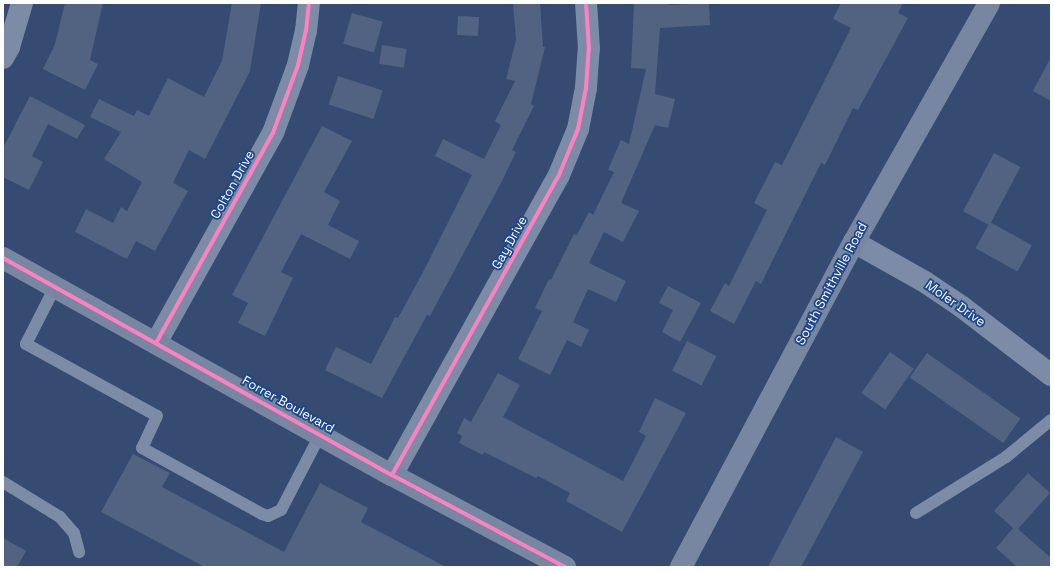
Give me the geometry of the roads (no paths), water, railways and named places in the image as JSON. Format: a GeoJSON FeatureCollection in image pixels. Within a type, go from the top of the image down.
{"type":"FeatureCollection","features":[{"type":"Feature","properties":{"kind":"street"},"geometry":{"type":"LineString","coordinates":[[3,58],[11,41],[22,3]]}},
{"type":"Feature","properties":{"kind":"street","name":"Colton Drive"},"geometry":{"type":"LineString","coordinates":[[156,344],[273,133],[298,65],[306,31],[309,3]]}},
{"type":"Feature","properties":{"kind":"street","name":"Gay Drive"},"geometry":{"type":"LineString","coordinates":[[392,475],[559,175],[578,129],[586,88],[589,49],[586,3]]}},
{"type":"Feature","properties":{"kind":"street","name":"South Smithville Road"},"geometry":{"type":"LineString","coordinates":[[681,567],[854,242],[989,3]]}},
{"type":"Feature","properties":{"kind":"street","name":"Moler Drive"},"geometry":{"type":"LineString","coordinates":[[854,242],[950,299],[1051,375]]}},
{"type":"Feature","properties":{"kind":"street","name":"Forrer Boulevard"},"geometry":{"type":"LineString","coordinates":[[3,258],[392,475],[565,567]]}},
{"type":"Feature","properties":{"kind":"lane"},"geometry":{"type":"LineString","coordinates":[[55,287],[26,344],[157,416],[142,448],[268,516],[281,510],[320,434]]}},
{"type":"Feature","properties":{"kind":"lane"},"geometry":{"type":"LineString","coordinates":[[916,513],[1006,457],[1051,420]]}},
{"type":"Feature","properties":{"kind":"lane"},"geometry":{"type":"LineString","coordinates":[[3,482],[60,517],[74,533],[79,552]]}}]}
